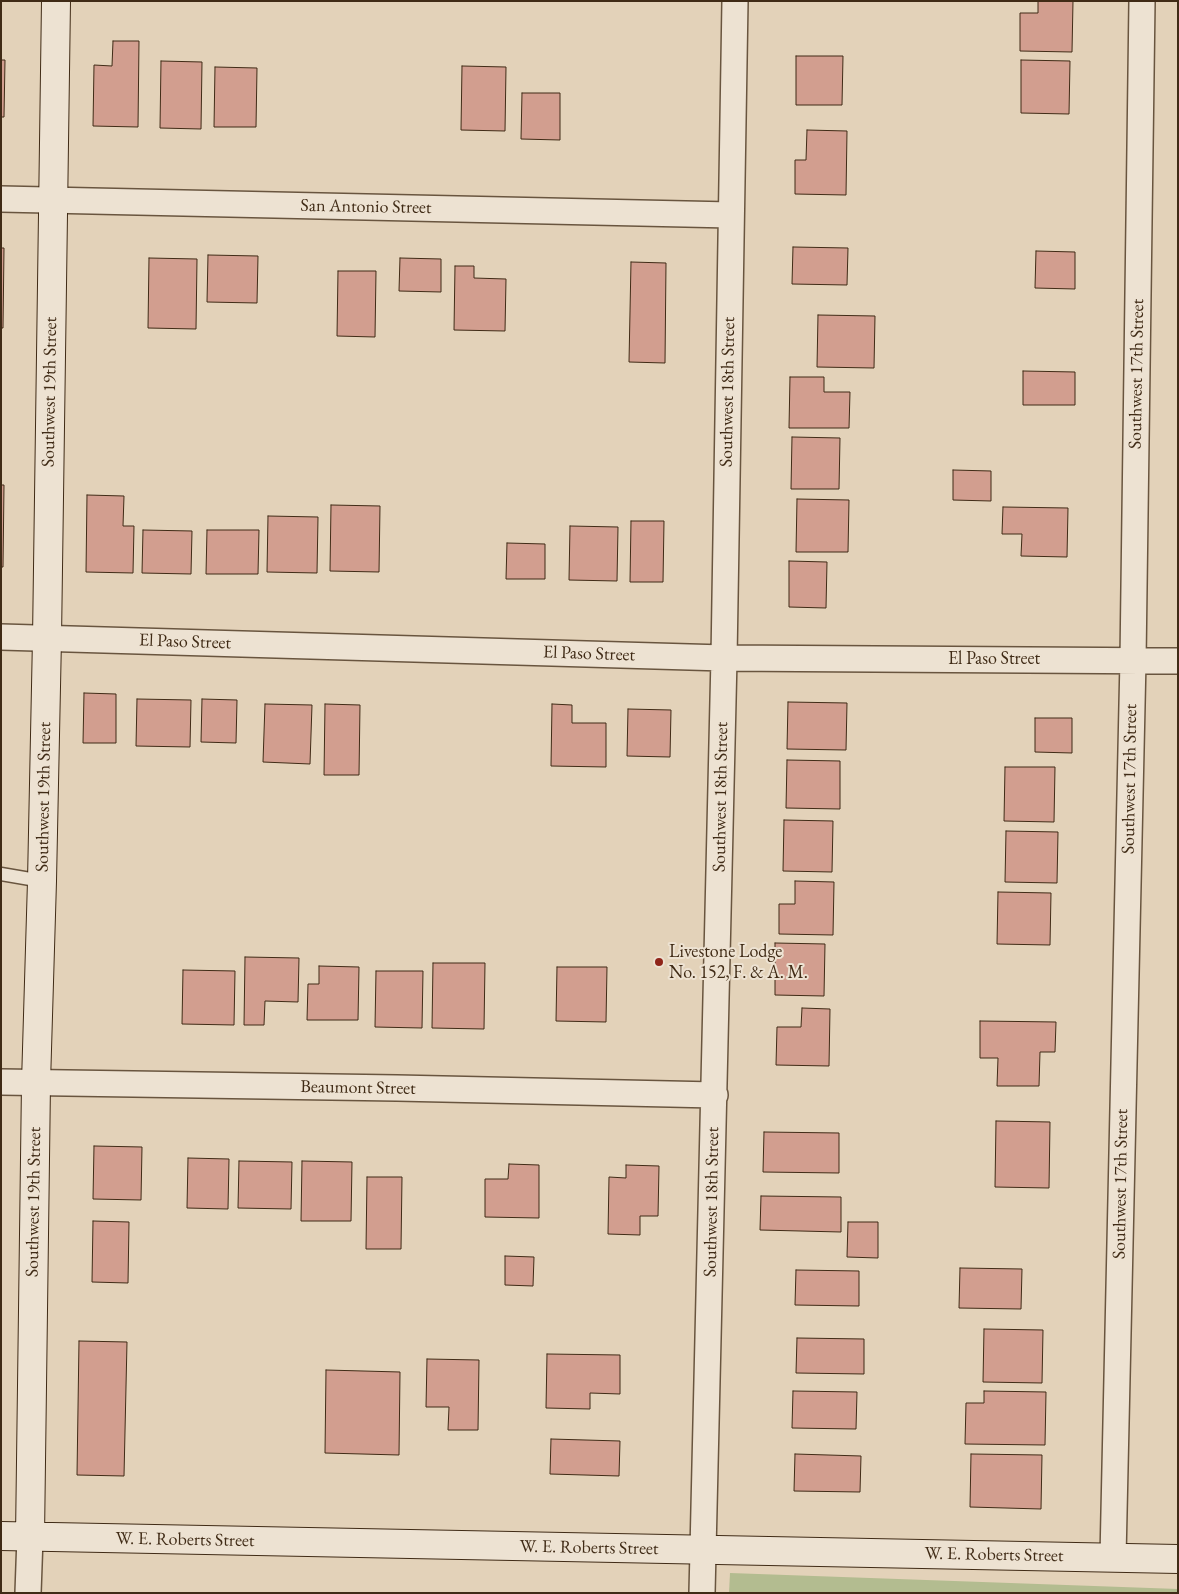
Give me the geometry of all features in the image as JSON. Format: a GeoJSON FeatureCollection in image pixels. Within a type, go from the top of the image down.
{"type":"FeatureCollection","features":[{"type":"Feature","properties":{"kind":"street","name":"Southwest 19th Street"},"geometry":{"type":"LineString","coordinates":[[28,1593],[36,1083],[47,638],[56,1]]}},
{"type":"Feature","properties":{"kind":"street","name":"Southwest 18th Street"},"geometry":{"type":"LineString","coordinates":[[702,1593],[715,1095],[735,1]]}},
{"type":"Feature","properties":{"kind":"street","name":"Southwest 17th Street"},"geometry":{"type":"LineString","coordinates":[[1113,1557],[1133,660],[1142,1]]}},
{"type":"Feature","properties":{"kind":"street","name":"San Antonio Street"},"geometry":{"type":"LineString","coordinates":[[1,199],[731,215]]}},
{"type":"Feature","properties":{"kind":"street","name":"El Paso Street"},"geometry":{"type":"LineString","coordinates":[[1,637],[724,658],[1178,661]]}},
{"type":"Feature","properties":{"kind":"street","name":"Beaumont Street"},"geometry":{"type":"LineString","coordinates":[[1,1082],[715,1095]]}},
{"type":"Feature","properties":{"kind":"street","name":"W. E. Roberts Street"},"geometry":{"type":"LineString","coordinates":[[1,1536],[1178,1559]]}},
{"type":"Feature","properties":{"kind":"lane"},"geometry":{"type":"LineString","coordinates":[[1,874],[42,881]]}},
{"type":"Feature","properties":{"kind":"green space"},"geometry":{"type":"Polygon","coordinates":[[[730,1573],[1178,1589],[1178,1593],[729,1593],[730,1573]]]}},
{"type":"Feature","properties":{"kind":"building"},"geometry":{"type":"Polygon","coordinates":[[[1038,1],[1073,1],[1072,52],[1020,51],[1020,13],[1038,13],[1038,1]]]}},
{"type":"Feature","properties":{"kind":"building"},"geometry":{"type":"Polygon","coordinates":[[[113,41],[139,41],[138,127],[93,126],[94,65],[112,66],[113,41]]]}},
{"type":"Feature","properties":{"kind":"building"},"geometry":{"type":"Polygon","coordinates":[[[796,56],[843,56],[842,105],[796,105],[796,56]]]}},
{"type":"Feature","properties":{"kind":"building"},"geometry":{"type":"Polygon","coordinates":[[[1,60],[5,60],[4,117],[1,117],[1,60]]]}},
{"type":"Feature","properties":{"kind":"building"},"geometry":{"type":"Polygon","coordinates":[[[1021,60],[1070,61],[1069,114],[1021,113],[1021,60]]]}},
{"type":"Feature","properties":{"kind":"building"},"geometry":{"type":"Polygon","coordinates":[[[161,61],[202,62],[201,129],[160,128],[161,61]]]}},
{"type":"Feature","properties":{"kind":"building"},"geometry":{"type":"Polygon","coordinates":[[[462,66],[506,67],[505,131],[461,130],[462,66]]]}},
{"type":"Feature","properties":{"kind":"building"},"geometry":{"type":"Polygon","coordinates":[[[215,67],[257,68],[256,127],[214,127],[215,67]]]}},
{"type":"Feature","properties":{"kind":"building"},"geometry":{"type":"Polygon","coordinates":[[[522,93],[560,93],[560,140],[521,139],[522,93]]]}},
{"type":"Feature","properties":{"kind":"building"},"geometry":{"type":"Polygon","coordinates":[[[807,130],[847,131],[846,195],[795,194],[795,160],[806,160],[807,130]]]}},
{"type":"Feature","properties":{"kind":"building"},"geometry":{"type":"Polygon","coordinates":[[[793,247],[848,248],[847,285],[792,284],[793,247]]]}},
{"type":"Feature","properties":{"kind":"building"},"geometry":{"type":"Polygon","coordinates":[[[1,248],[4,248],[3,328],[1,328],[1,248]]]}},
{"type":"Feature","properties":{"kind":"building"},"geometry":{"type":"Polygon","coordinates":[[[1036,251],[1075,252],[1075,289],[1035,288],[1036,251]]]}},
{"type":"Feature","properties":{"kind":"building"},"geometry":{"type":"Polygon","coordinates":[[[208,255],[258,256],[257,303],[207,302],[208,255]]]}},
{"type":"Feature","properties":{"kind":"building"},"geometry":{"type":"Polygon","coordinates":[[[149,258],[197,259],[196,329],[148,328],[149,258]]]}},
{"type":"Feature","properties":{"kind":"building"},"geometry":{"type":"Polygon","coordinates":[[[400,258],[441,259],[441,292],[399,291],[400,258]]]}},
{"type":"Feature","properties":{"kind":"building"},"geometry":{"type":"Polygon","coordinates":[[[631,262],[666,263],[665,363],[629,362],[631,262]]]}},
{"type":"Feature","properties":{"kind":"building"},"geometry":{"type":"Polygon","coordinates":[[[455,266],[474,266],[474,278],[506,279],[505,331],[454,330],[455,266]]]}},
{"type":"Feature","properties":{"kind":"building"},"geometry":{"type":"Polygon","coordinates":[[[338,271],[376,271],[375,337],[337,336],[338,271]]]}},
{"type":"Feature","properties":{"kind":"building"},"geometry":{"type":"Polygon","coordinates":[[[818,315],[875,316],[874,368],[817,367],[818,315]]]}},
{"type":"Feature","properties":{"kind":"building"},"geometry":{"type":"Polygon","coordinates":[[[1023,371],[1075,372],[1075,405],[1023,405],[1023,371]]]}},
{"type":"Feature","properties":{"kind":"building"},"geometry":{"type":"Polygon","coordinates":[[[790,377],[824,377],[824,392],[850,392],[849,428],[789,428],[790,377]]]}},
{"type":"Feature","properties":{"kind":"building"},"geometry":{"type":"Polygon","coordinates":[[[792,437],[840,438],[839,489],[791,489],[792,437]]]}},
{"type":"Feature","properties":{"kind":"building"},"geometry":{"type":"Polygon","coordinates":[[[953,470],[991,471],[991,501],[953,500],[953,470]]]}},
{"type":"Feature","properties":{"kind":"building"},"geometry":{"type":"Polygon","coordinates":[[[1,485],[4,485],[3,567],[1,567],[1,485]]]}},
{"type":"Feature","properties":{"kind":"building"},"geometry":{"type":"Polygon","coordinates":[[[87,495],[124,496],[123,526],[134,526],[133,573],[86,572],[87,495]]]}},
{"type":"Feature","properties":{"kind":"building"},"geometry":{"type":"Polygon","coordinates":[[[797,499],[849,500],[848,552],[796,552],[797,499]]]}},
{"type":"Feature","properties":{"kind":"building"},"geometry":{"type":"Polygon","coordinates":[[[331,505],[380,506],[379,572],[330,571],[331,505]]]}},
{"type":"Feature","properties":{"kind":"building"},"geometry":{"type":"Polygon","coordinates":[[[1003,507],[1068,508],[1067,557],[1021,556],[1022,534],[1002,534],[1003,507]]]}},
{"type":"Feature","properties":{"kind":"building"},"geometry":{"type":"Polygon","coordinates":[[[268,516],[318,517],[317,573],[267,572],[268,516]]]}},
{"type":"Feature","properties":{"kind":"building"},"geometry":{"type":"Polygon","coordinates":[[[631,521],[664,521],[663,582],[630,582],[631,521]]]}},
{"type":"Feature","properties":{"kind":"building"},"geometry":{"type":"Polygon","coordinates":[[[570,526],[618,527],[617,581],[569,580],[570,526]]]}},
{"type":"Feature","properties":{"kind":"building"},"geometry":{"type":"Polygon","coordinates":[[[143,530],[192,531],[191,574],[142,573],[143,530]]]}},
{"type":"Feature","properties":{"kind":"building"},"geometry":{"type":"Polygon","coordinates":[[[207,530],[259,530],[258,574],[206,574],[207,530]]]}},
{"type":"Feature","properties":{"kind":"building"},"geometry":{"type":"Polygon","coordinates":[[[507,543],[545,544],[545,579],[506,579],[507,543]]]}},
{"type":"Feature","properties":{"kind":"building"},"geometry":{"type":"Polygon","coordinates":[[[789,561],[827,562],[826,608],[789,607],[789,561]]]}},
{"type":"Feature","properties":{"kind":"building"},"geometry":{"type":"Polygon","coordinates":[[[84,693],[116,694],[116,743],[83,743],[84,693]]]}},
{"type":"Feature","properties":{"kind":"building"},"geometry":{"type":"Polygon","coordinates":[[[137,699],[191,700],[190,747],[136,746],[137,699]]]}},
{"type":"Feature","properties":{"kind":"building"},"geometry":{"type":"Polygon","coordinates":[[[202,699],[237,700],[236,743],[201,742],[202,699]]]}},
{"type":"Feature","properties":{"kind":"building"},"geometry":{"type":"Polygon","coordinates":[[[788,702],[847,703],[846,750],[787,749],[788,702]]]}},
{"type":"Feature","properties":{"kind":"building"},"geometry":{"type":"Polygon","coordinates":[[[265,704],[312,705],[310,764],[263,762],[265,704]]]}},
{"type":"Feature","properties":{"kind":"building"},"geometry":{"type":"Polygon","coordinates":[[[325,704],[360,705],[359,775],[324,775],[325,704]]]}},
{"type":"Feature","properties":{"kind":"building"},"geometry":{"type":"Polygon","coordinates":[[[552,704],[572,705],[572,723],[606,723],[606,767],[551,766],[552,704]]]}},
{"type":"Feature","properties":{"kind":"building"},"geometry":{"type":"Polygon","coordinates":[[[628,709],[671,710],[670,757],[627,756],[628,709]]]}},
{"type":"Feature","properties":{"kind":"building"},"geometry":{"type":"Polygon","coordinates":[[[1035,718],[1072,718],[1072,753],[1035,752],[1035,718]]]}},
{"type":"Feature","properties":{"kind":"building"},"geometry":{"type":"Polygon","coordinates":[[[787,760],[840,761],[840,809],[786,808],[787,760]]]}},
{"type":"Feature","properties":{"kind":"building"},"geometry":{"type":"Polygon","coordinates":[[[1005,767],[1055,767],[1054,822],[1004,821],[1005,767]]]}},
{"type":"Feature","properties":{"kind":"building"},"geometry":{"type":"Polygon","coordinates":[[[784,820],[833,821],[832,872],[783,871],[784,820]]]}},
{"type":"Feature","properties":{"kind":"building"},"geometry":{"type":"Polygon","coordinates":[[[1006,831],[1058,832],[1057,883],[1005,882],[1006,831]]]}},
{"type":"Feature","properties":{"kind":"building"},"geometry":{"type":"Polygon","coordinates":[[[795,881],[834,882],[833,935],[779,934],[779,904],[795,904],[795,881]]]}},
{"type":"Feature","properties":{"kind":"building"},"geometry":{"type":"Polygon","coordinates":[[[998,892],[1051,893],[1050,945],[997,944],[998,892]]]}},
{"type":"Feature","properties":{"kind":"building"},"geometry":{"type":"Polygon","coordinates":[[[775,943],[825,944],[824,996],[775,995],[775,943]]]}},
{"type":"Feature","properties":{"kind":"building"},"geometry":{"type":"Polygon","coordinates":[[[245,957],[299,958],[298,1002],[265,1001],[264,1025],[244,1025],[245,957]]]}},
{"type":"Feature","properties":{"kind":"building"},"geometry":{"type":"Polygon","coordinates":[[[433,963],[485,963],[484,1029],[432,1028],[433,963]]]}},
{"type":"Feature","properties":{"kind":"building"},"geometry":{"type":"Polygon","coordinates":[[[319,966],[359,967],[358,1020],[307,1020],[308,984],[319,984],[319,966]]]}},
{"type":"Feature","properties":{"kind":"building"},"geometry":{"type":"Polygon","coordinates":[[[557,967],[607,967],[606,1022],[556,1021],[557,967]]]}},
{"type":"Feature","properties":{"kind":"building"},"geometry":{"type":"Polygon","coordinates":[[[183,970],[235,971],[234,1025],[182,1024],[183,970]]]}},
{"type":"Feature","properties":{"kind":"building"},"geometry":{"type":"Polygon","coordinates":[[[376,971],[423,971],[422,1028],[375,1027],[376,971]]]}},
{"type":"Feature","properties":{"kind":"building"},"geometry":{"type":"Polygon","coordinates":[[[802,1008],[830,1009],[829,1066],[776,1065],[777,1027],[801,1027],[802,1008]]]}},
{"type":"Feature","properties":{"kind":"building"},"geometry":{"type":"Polygon","coordinates":[[[980,1021],[1056,1022],[1055,1052],[1040,1052],[1039,1086],[997,1086],[998,1058],[980,1058],[980,1021]]]}},
{"type":"Feature","properties":{"kind":"building"},"geometry":{"type":"Polygon","coordinates":[[[996,1121],[1050,1122],[1049,1188],[995,1187],[996,1121]]]}},
{"type":"Feature","properties":{"kind":"building"},"geometry":{"type":"Polygon","coordinates":[[[764,1132],[839,1133],[839,1173],[763,1172],[764,1132]]]}},
{"type":"Feature","properties":{"kind":"building"},"geometry":{"type":"Polygon","coordinates":[[[94,1146],[142,1147],[141,1200],[93,1199],[94,1146]]]}},
{"type":"Feature","properties":{"kind":"building"},"geometry":{"type":"Polygon","coordinates":[[[188,1158],[229,1159],[228,1209],[187,1208],[188,1158]]]}},
{"type":"Feature","properties":{"kind":"building"},"geometry":{"type":"Polygon","coordinates":[[[239,1161],[292,1162],[291,1209],[238,1208],[239,1161]]]}},
{"type":"Feature","properties":{"kind":"building"},"geometry":{"type":"Polygon","coordinates":[[[302,1161],[352,1162],[351,1221],[301,1221],[302,1161]]]}},
{"type":"Feature","properties":{"kind":"building"},"geometry":{"type":"Polygon","coordinates":[[[509,1164],[539,1165],[539,1218],[485,1217],[485,1179],[508,1179],[509,1164]]]}},
{"type":"Feature","properties":{"kind":"building"},"geometry":{"type":"Polygon","coordinates":[[[626,1165],[659,1166],[658,1216],[640,1216],[640,1235],[608,1234],[609,1177],[626,1178],[626,1165]]]}},
{"type":"Feature","properties":{"kind":"building"},"geometry":{"type":"Polygon","coordinates":[[[367,1177],[402,1177],[401,1249],[366,1249],[367,1177]]]}},
{"type":"Feature","properties":{"kind":"building"},"geometry":{"type":"Polygon","coordinates":[[[761,1196],[841,1197],[841,1232],[760,1230],[761,1196]]]}},
{"type":"Feature","properties":{"kind":"building"},"geometry":{"type":"Polygon","coordinates":[[[93,1221],[129,1222],[128,1283],[92,1282],[93,1221]]]}},
{"type":"Feature","properties":{"kind":"building"},"geometry":{"type":"Polygon","coordinates":[[[848,1222],[878,1222],[878,1258],[847,1257],[848,1222]]]}},
{"type":"Feature","properties":{"kind":"building"},"geometry":{"type":"Polygon","coordinates":[[[505,1256],[534,1257],[533,1286],[505,1285],[505,1256]]]}},
{"type":"Feature","properties":{"kind":"building"},"geometry":{"type":"Polygon","coordinates":[[[960,1268],[1022,1269],[1021,1309],[959,1308],[960,1268]]]}},
{"type":"Feature","properties":{"kind":"building"},"geometry":{"type":"Polygon","coordinates":[[[796,1270],[859,1271],[859,1306],[795,1305],[796,1270]]]}},
{"type":"Feature","properties":{"kind":"building"},"geometry":{"type":"Polygon","coordinates":[[[984,1329],[1043,1330],[1042,1383],[983,1382],[984,1329]]]}},
{"type":"Feature","properties":{"kind":"building"},"geometry":{"type":"Polygon","coordinates":[[[797,1338],[864,1339],[864,1374],[796,1373],[797,1338]]]}},
{"type":"Feature","properties":{"kind":"building"},"geometry":{"type":"Polygon","coordinates":[[[79,1341],[127,1342],[124,1476],[77,1475],[79,1341]]]}},
{"type":"Feature","properties":{"kind":"building"},"geometry":{"type":"Polygon","coordinates":[[[547,1354],[620,1355],[620,1394],[590,1393],[590,1409],[546,1408],[547,1354]]]}},
{"type":"Feature","properties":{"kind":"building"},"geometry":{"type":"Polygon","coordinates":[[[427,1359],[479,1360],[478,1430],[448,1430],[449,1407],[426,1407],[427,1359]]]}},
{"type":"Feature","properties":{"kind":"building"},"geometry":{"type":"Polygon","coordinates":[[[326,1370],[400,1372],[399,1455],[325,1453],[326,1370]]]}},
{"type":"Feature","properties":{"kind":"building"},"geometry":{"type":"Polygon","coordinates":[[[793,1391],[857,1392],[856,1429],[792,1428],[793,1391]]]}},
{"type":"Feature","properties":{"kind":"building"},"geometry":{"type":"Polygon","coordinates":[[[984,1391],[1046,1392],[1045,1445],[965,1444],[966,1403],[984,1403],[984,1391]]]}},
{"type":"Feature","properties":{"kind":"building"},"geometry":{"type":"Polygon","coordinates":[[[551,1439],[620,1441],[619,1476],[550,1474],[551,1439]]]}},
{"type":"Feature","properties":{"kind":"building"},"geometry":{"type":"Polygon","coordinates":[[[795,1454],[861,1456],[860,1492],[794,1491],[795,1454]]]}},
{"type":"Feature","properties":{"kind":"building"},"geometry":{"type":"Polygon","coordinates":[[[971,1454],[1042,1455],[1041,1509],[970,1507],[971,1454]]]}},
{"type":"Feature","properties":{"kind":"place","name":"Livestone Lodge No. 152, F. & A. M."},"geometry":{"type":"Point","coordinates":[659,962]}}]}
